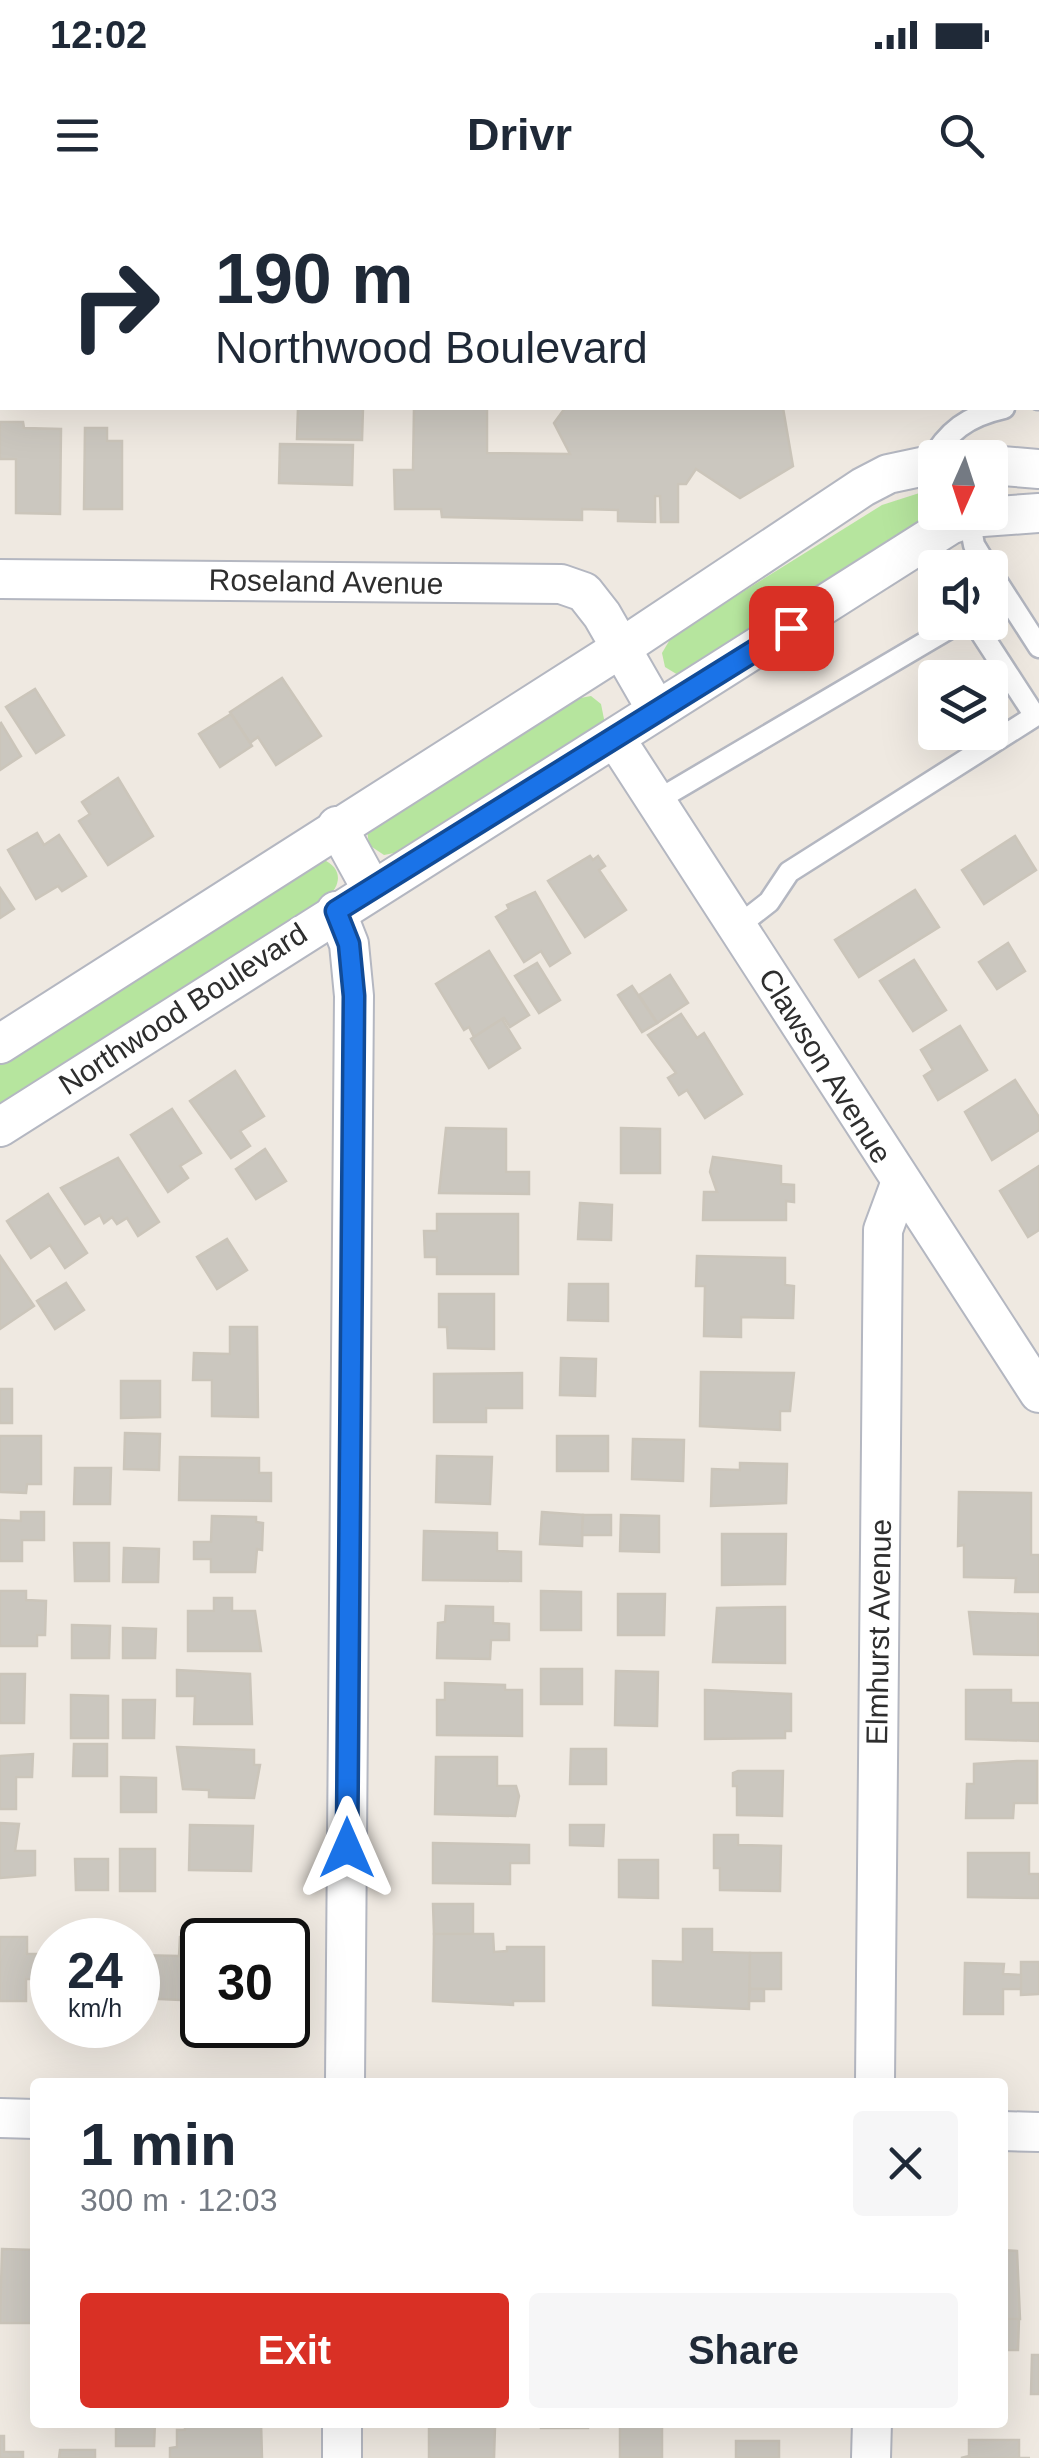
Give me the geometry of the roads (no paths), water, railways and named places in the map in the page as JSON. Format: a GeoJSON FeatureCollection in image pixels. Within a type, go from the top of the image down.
{"type":"FeatureCollection","features":[{"type":"Feature","properties":{"kind":"street"},"geometry":{"type":"LineString","coordinates":[[1008,466],[1039,468]]}},
{"type":"Feature","properties":{"kind":"street"},"geometry":{"type":"LineString","coordinates":[[0,1044],[621,648],[863,487],[888,474],[918,467]]}},
{"type":"Feature","properties":{"kind":"street","name":"Northwood Boulevard"},"geometry":{"type":"LineString","coordinates":[[1008,516],[1039,514]]}},
{"type":"Feature","properties":{"kind":"street","name":"Northwood Boulevard"},"geometry":{"type":"LineString","coordinates":[[0,1127],[656,709],[949,530]]}},
{"type":"Feature","properties":{"kind":"street","name":"Roseland Avenue"},"geometry":{"type":"LineString","coordinates":[[0,579],[562,584],[584,592],[656,709]]}},
{"type":"Feature","properties":{"kind":"street","name":"Clawson Avenue"},"geometry":{"type":"LineString","coordinates":[[615,738],[900,1184],[1039,1393]]}},
{"type":"Feature","properties":{"kind":"street"},"geometry":{"type":"LineString","coordinates":[[337,826],[372,888]]}},
{"type":"Feature","properties":{"kind":"street"},"geometry":{"type":"LineString","coordinates":[[336,911],[349,944],[354,996],[345,2078]]}},
{"type":"Feature","properties":{"kind":"street","name":"Elmhurst Avenue"},"geometry":{"type":"LineString","coordinates":[[874,2078],[883,1230],[900,1184]]}},
{"type":"Feature","properties":{"kind":"street"},"geometry":{"type":"LineString","coordinates":[[0,2118],[30,2119]]}},
{"type":"Feature","properties":{"kind":"street"},"geometry":{"type":"LineString","coordinates":[[1008,2131],[1039,2132]]}},
{"type":"Feature","properties":{"kind":"street"},"geometry":{"type":"LineString","coordinates":[[342,2428],[342,2458]]}},
{"type":"Feature","properties":{"kind":"street"},"geometry":{"type":"LineString","coordinates":[[871,2458],[872,2428]]}},
{"type":"Feature","properties":{"kind":"lane"},"geometry":{"type":"LineString","coordinates":[[943,440],[967,420],[998,410]]}},
{"type":"Feature","properties":{"kind":"lane"},"geometry":{"type":"LineString","coordinates":[[1008,599],[1039,648]]}},
{"type":"Feature","properties":{"kind":"lane"},"geometry":{"type":"LineString","coordinates":[[656,801],[929,640]]}},
{"type":"Feature","properties":{"kind":"lane"},"geometry":{"type":"LineString","coordinates":[[737,927],[769,902],[789,872],[1035,716],[986,640]]}}]}
